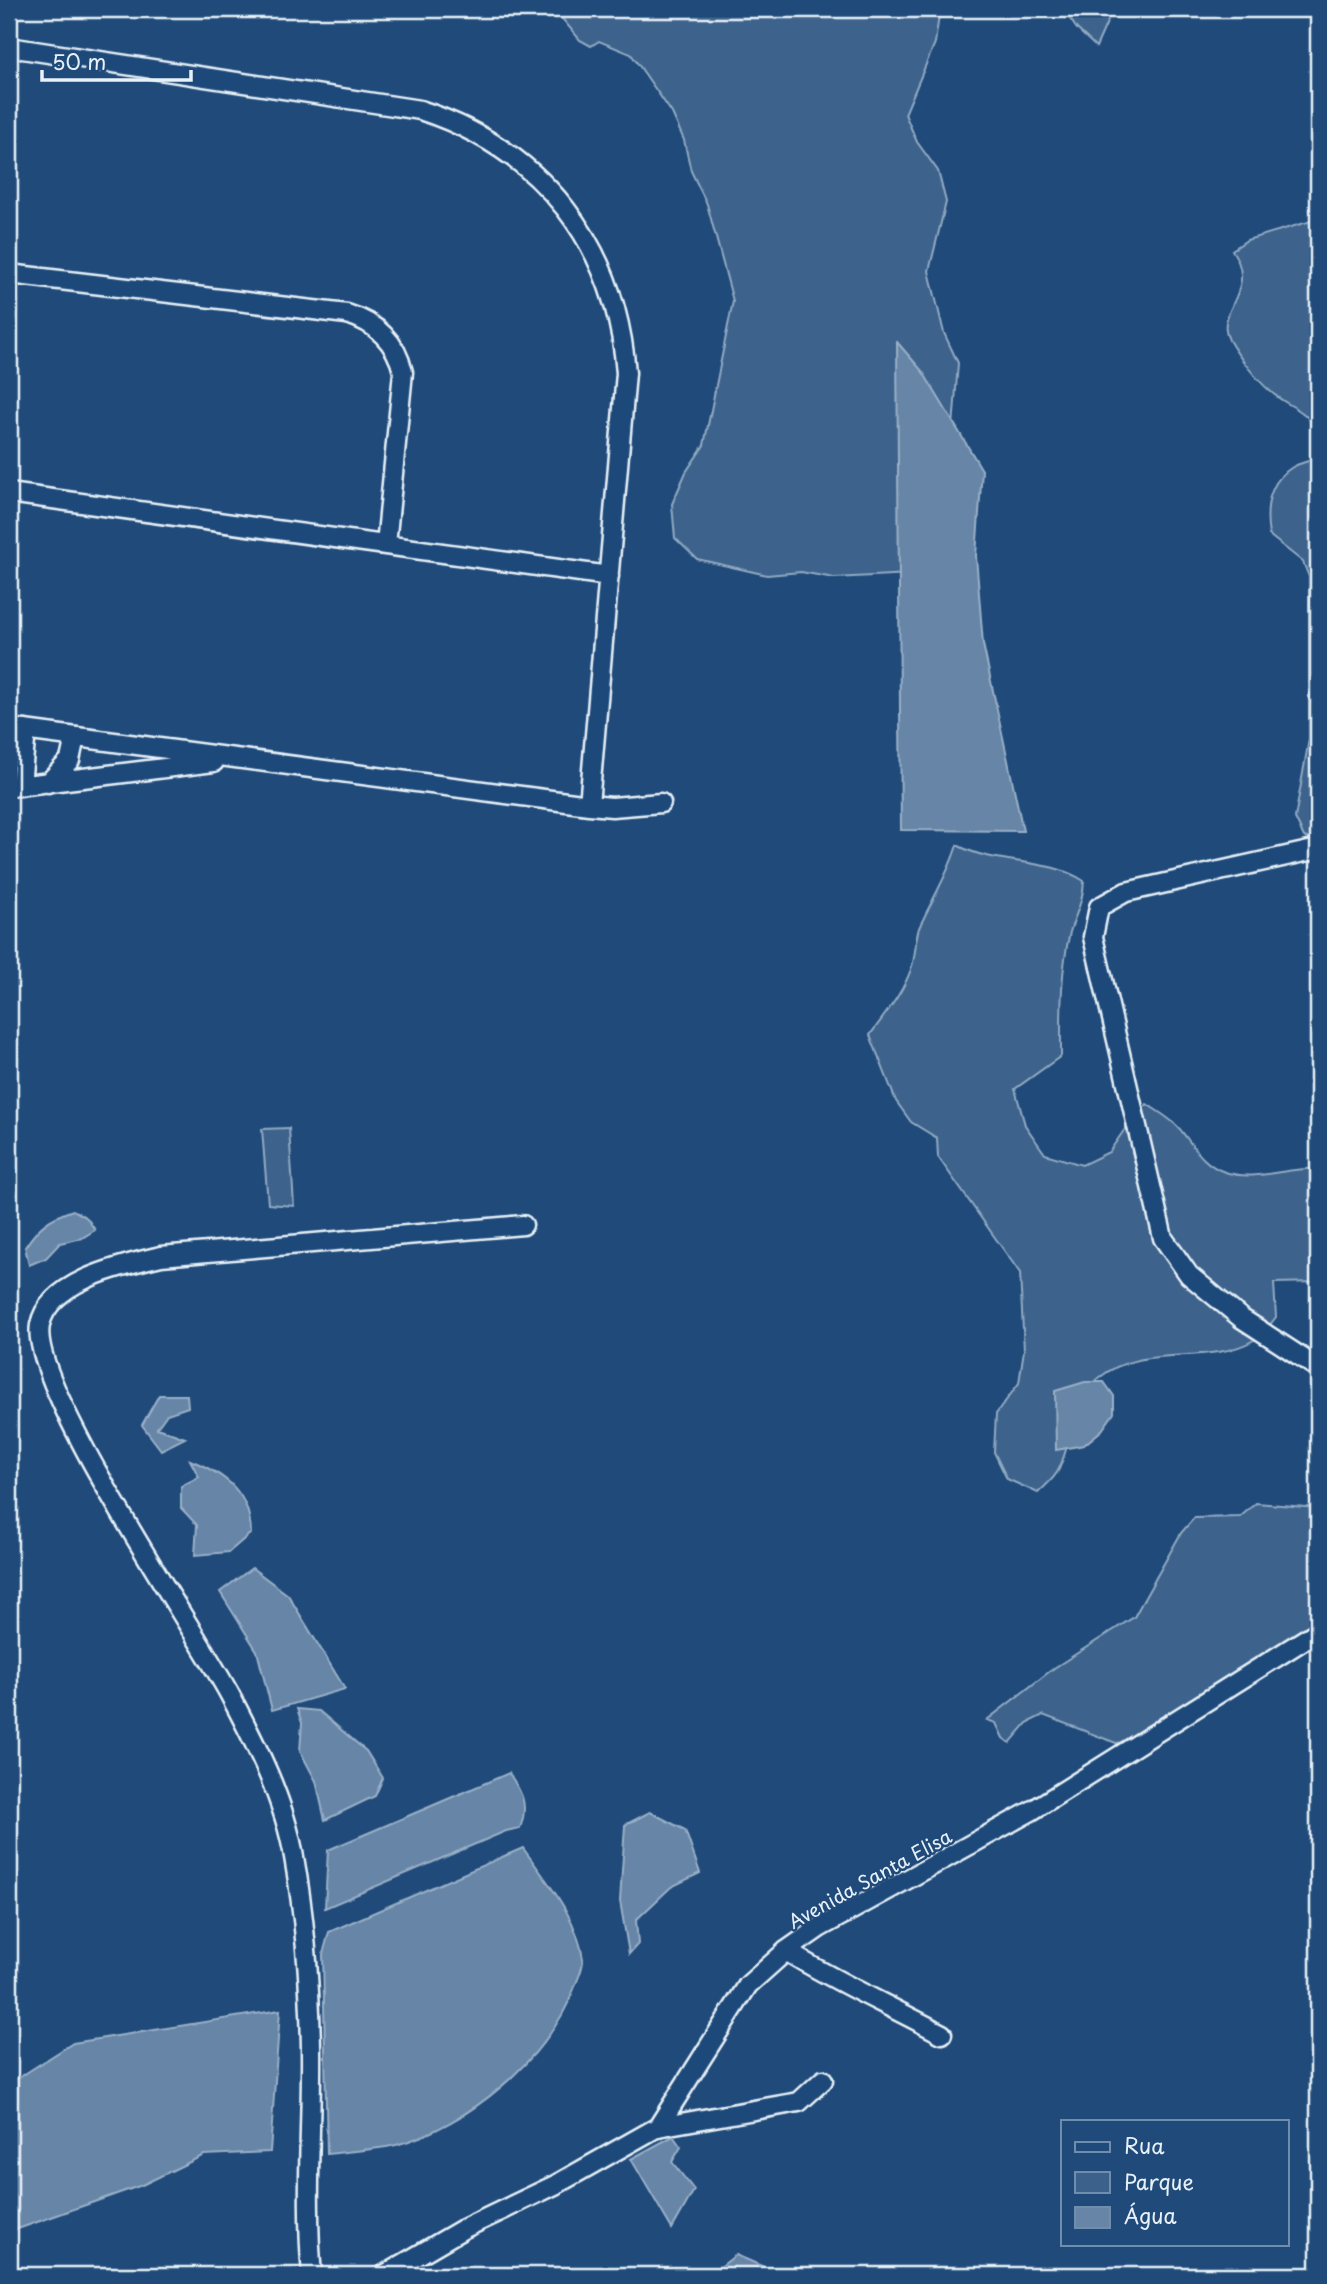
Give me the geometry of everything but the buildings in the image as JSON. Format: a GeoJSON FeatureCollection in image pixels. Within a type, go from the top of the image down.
{"type":"FeatureCollection","features":[{"type":"Feature","properties":{"kind":"street"},"geometry":{"type":"LineString","coordinates":[[9,47],[420,110],[472,130],[518,160],[539,178],[589,243],[611,293],[624,346],[626,373],[589,805]]}},
{"type":"Feature","properties":{"kind":"street"},"geometry":{"type":"LineString","coordinates":[[9,274],[347,314],[371,324],[389,340],[403,372],[386,545]]}},
{"type":"Feature","properties":{"kind":"street"},"geometry":{"type":"LineString","coordinates":[[9,493],[609,576]]}},
{"type":"Feature","properties":{"kind":"street"},"geometry":{"type":"LineString","coordinates":[[240,758],[15,786],[17,729],[240,758],[589,805],[612,807],[661,803]]}},
{"type":"Feature","properties":{"kind":"street"},"geometry":{"type":"LineString","coordinates":[[48,783],[70,760],[75,737]]}},
{"type":"Feature","properties":{"kind":"street"},"geometry":{"type":"LineString","coordinates":[[1318,849],[1126,892],[1099,907],[1093,937],[1163,1238],[1189,1275],[1241,1318],[1318,1368]]}},
{"type":"Feature","properties":{"kind":"street"},"geometry":{"type":"LineString","coordinates":[[313,2275],[307,2221],[311,2045],[294,1855],[277,1799],[231,1697],[70,1421],[40,1347],[40,1325],[48,1307],[82,1282],[105,1270],[161,1256],[523,1225]]}},
{"type":"Feature","properties":{"kind":"street","name":"Avenida Santa Elisa"},"geometry":{"type":"LineString","coordinates":[[384,2275],[463,2229],[580,2172],[658,2127],[748,1985],[786,1951],[820,1928],[1033,1810],[1318,1631]]}},
{"type":"Feature","properties":{"kind":"street"},"geometry":{"type":"LineString","coordinates":[[786,1951],[821,1973],[882,2001],[942,2034]]}},
{"type":"Feature","properties":{"kind":"street"},"geometry":{"type":"LineString","coordinates":[[658,2127],[799,2102],[823,2080]]}},
{"type":"Feature","properties":{"kind":"green space"},"geometry":{"type":"Polygon","coordinates":[[[554,9],[940,9],[935,43],[905,114],[917,142],[938,171],[946,202],[929,271],[944,333],[958,363],[948,492],[911,574],[834,578],[801,572],[767,575],[697,559],[675,538],[672,504],[686,472],[704,445],[733,301],[707,204],[691,171],[684,140],[672,113],[631,54],[599,41],[591,46],[580,40],[554,9]]]}},
{"type":"Feature","properties":{"kind":"green space"},"geometry":{"type":"Polygon","coordinates":[[[1063,9],[1113,9],[1096,47],[1077,29],[1063,9]]]}},
{"type":"Feature","properties":{"kind":"green space"},"geometry":{"type":"Polygon","coordinates":[[[1318,219],[1318,431],[1306,416],[1277,397],[1259,380],[1229,340],[1226,329],[1241,278],[1232,250],[1247,240],[1318,219]]]}},
{"type":"Feature","properties":{"kind":"green space"},"geometry":{"type":"Polygon","coordinates":[[[1318,458],[1318,842],[1304,837],[1295,818],[1309,739],[1309,577],[1303,562],[1269,535],[1268,507],[1273,489],[1283,474],[1297,465],[1318,458]]]}},
{"type":"Feature","properties":{"kind":"green space"},"geometry":{"type":"Polygon","coordinates":[[[957,845],[988,856],[1054,868],[1084,881],[1064,963],[1061,1056],[1015,1089],[1025,1125],[1045,1154],[1082,1165],[1109,1152],[1147,1104],[1175,1124],[1204,1159],[1217,1169],[1236,1175],[1260,1175],[1318,1169],[1318,1282],[1274,1283],[1276,1317],[1254,1340],[1236,1348],[1135,1361],[1116,1367],[1099,1378],[1090,1387],[1078,1409],[1057,1472],[1038,1493],[1007,1479],[994,1452],[996,1414],[1019,1383],[1024,1350],[1020,1273],[938,1157],[937,1138],[911,1122],[896,1101],[870,1035],[909,976],[919,928],[957,845]]]}},
{"type":"Feature","properties":{"kind":"green space"},"geometry":{"type":"Polygon","coordinates":[[[289,1128],[294,1206],[268,1204],[262,1129],[289,1128]]]}},
{"type":"Feature","properties":{"kind":"green space"},"geometry":{"type":"Polygon","coordinates":[[[1256,1503],[1318,1508],[1318,1626],[1132,1741],[1116,1743],[1043,1715],[1027,1723],[1010,1743],[1003,1738],[996,1723],[987,1720],[1054,1668],[1134,1617],[1181,1533],[1194,1518],[1240,1517],[1256,1503]]]}},
{"type":"Feature","properties":{"kind":"water"},"geometry":{"type":"Polygon","coordinates":[[[897,342],[923,372],[982,470],[976,556],[983,644],[1023,831],[901,830],[897,342]]]}},
{"type":"Feature","properties":{"kind":"water"},"geometry":{"type":"Polygon","coordinates":[[[73,1210],[87,1218],[95,1230],[82,1238],[60,1243],[46,1258],[29,1265],[25,1247],[35,1233],[57,1216],[73,1210]]]}},
{"type":"Feature","properties":{"kind":"water"},"geometry":{"type":"Polygon","coordinates":[[[1085,1382],[1104,1382],[1114,1396],[1114,1413],[1102,1430],[1084,1445],[1056,1450],[1055,1391],[1085,1382]]]}},
{"type":"Feature","properties":{"kind":"water"},"geometry":{"type":"Polygon","coordinates":[[[159,1395],[187,1395],[188,1407],[167,1414],[157,1428],[185,1438],[161,1450],[142,1425],[159,1395]]]}},
{"type":"Feature","properties":{"kind":"water"},"geometry":{"type":"Polygon","coordinates":[[[190,1460],[224,1478],[233,1486],[246,1506],[251,1533],[229,1552],[195,1555],[197,1525],[181,1508],[181,1486],[199,1477],[190,1460]]]}},
{"type":"Feature","properties":{"kind":"water"},"geometry":{"type":"Polygon","coordinates":[[[252,1568],[288,1595],[345,1689],[272,1710],[257,1651],[220,1592],[252,1568]]]}},
{"type":"Feature","properties":{"kind":"water"},"geometry":{"type":"Polygon","coordinates":[[[297,1709],[319,1711],[366,1751],[383,1778],[375,1796],[325,1820],[316,1781],[300,1751],[302,1723],[297,1709]]]}},
{"type":"Feature","properties":{"kind":"water"},"geometry":{"type":"Polygon","coordinates":[[[509,1773],[523,1799],[524,1812],[520,1828],[506,1831],[325,1908],[328,1850],[509,1773]]]}},
{"type":"Feature","properties":{"kind":"water"},"geometry":{"type":"Polygon","coordinates":[[[650,1812],[685,1830],[700,1873],[671,1887],[636,1920],[638,1944],[629,1954],[620,1901],[625,1825],[650,1812]]]}},
{"type":"Feature","properties":{"kind":"water"},"geometry":{"type":"Polygon","coordinates":[[[523,1848],[560,1900],[580,1943],[582,1966],[562,2015],[525,2064],[502,2086],[450,2123],[396,2145],[327,2154],[323,1954],[329,1932],[523,1848]]]}},
{"type":"Feature","properties":{"kind":"water"},"geometry":{"type":"Polygon","coordinates":[[[280,2010],[270,2152],[204,2155],[142,2185],[9,2232],[9,2084],[73,2043],[280,2010]]]}},
{"type":"Feature","properties":{"kind":"water"},"geometry":{"type":"Polygon","coordinates":[[[673,2136],[681,2147],[672,2162],[694,2190],[672,2229],[631,2159],[673,2136]]]}},
{"type":"Feature","properties":{"kind":"water"},"geometry":{"type":"Polygon","coordinates":[[[736,2255],[762,2266],[771,2275],[710,2275],[736,2255]]]}}]}
